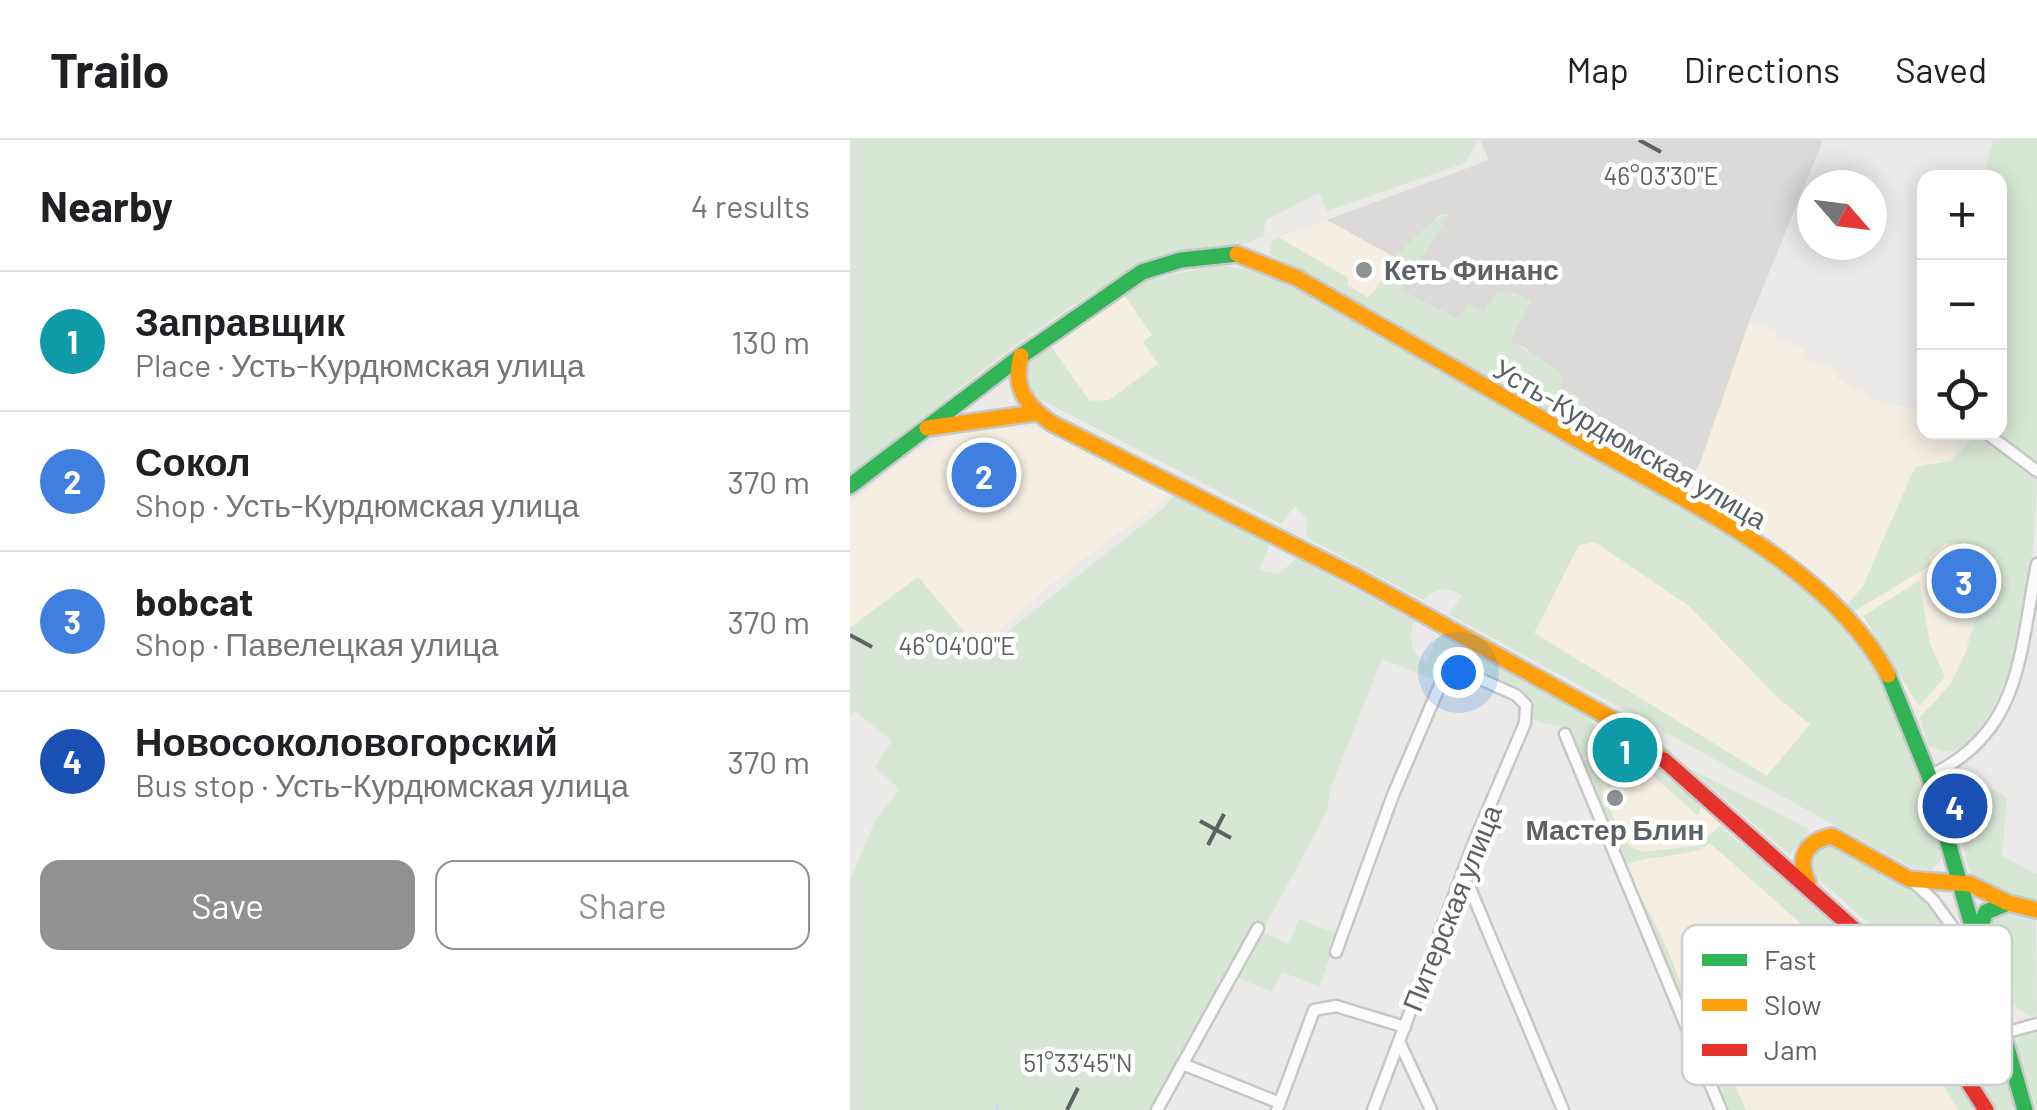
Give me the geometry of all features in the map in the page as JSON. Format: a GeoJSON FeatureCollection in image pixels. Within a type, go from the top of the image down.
{"type":"FeatureCollection","features":[{"type":"Feature","properties":{"kind":"main road","name":"Усть-Курдюмская улица"},"geometry":{"type":"LineString","coordinates":[[850,486],[1021,356],[1142,272],[1220,255],[1258,258],[1731,528],[1808,582],[1848,620],[1882,664],[1902,702],[1974,925]]}},
{"type":"Feature","properties":{"kind":"main road"},"geometry":{"type":"LineString","coordinates":[[1021,356],[1015,382],[1036,413],[1621,724],[1850,925]]}},
{"type":"Feature","properties":{"kind":"main road"},"geometry":{"type":"LineString","coordinates":[[922,429],[1036,413]]}},
{"type":"Feature","properties":{"kind":"main road"},"geometry":{"type":"LineString","coordinates":[[1812,890],[1800,860],[1810,843],[1824,836],[1838,838],[1909,879],[1962,883],[2037,910]]}},
{"type":"Feature","properties":{"kind":"main road"},"geometry":{"type":"LineString","coordinates":[[1981,925],[1986,912],[2008,902]]}},
{"type":"Feature","properties":{"kind":"main road","name":"Усть-Курдюмская улица"},"geometry":{"type":"LineString","coordinates":[[2012,1062],[2025,1110]]}},
{"type":"Feature","properties":{"kind":"main road"},"geometry":{"type":"LineString","coordinates":[[1971,1085],[1986,1110]]}},
{"type":"Feature","properties":{"kind":"street"},"geometry":{"type":"LineString","coordinates":[[1996,440],[2037,471]]}},
{"type":"Feature","properties":{"kind":"street"},"geometry":{"type":"LineString","coordinates":[[1929,776],[1969,756],[1995,725],[2011,692],[2037,564]]}},
{"type":"Feature","properties":{"kind":"street","name":"Питерская улица"},"geometry":{"type":"LineString","coordinates":[[1336,952],[1393,795],[1444,678],[1462,671],[1516,696],[1526,705],[1525,723],[1475,840],[1372,1110]]}},
{"type":"Feature","properties":{"kind":"street"},"geometry":{"type":"LineString","coordinates":[[1564,734],[1682,1018]]}},
{"type":"Feature","properties":{"kind":"street"},"geometry":{"type":"LineString","coordinates":[[1909,879],[1933,900],[1951,925]]}},
{"type":"Feature","properties":{"kind":"street"},"geometry":{"type":"LineString","coordinates":[[1462,882],[1469,886],[1564,1110]]}},
{"type":"Feature","properties":{"kind":"street"},"geometry":{"type":"LineString","coordinates":[[1156,1110],[1185,1065],[1258,928]]}},
{"type":"Feature","properties":{"kind":"street"},"geometry":{"type":"LineString","coordinates":[[1185,1065],[1278,1106],[1314,1010],[1336,1006],[1404,1027]]}},
{"type":"Feature","properties":{"kind":"street"},"geometry":{"type":"LineString","coordinates":[[2012,1031],[2037,1024]]}},
{"type":"Feature","properties":{"kind":"street"},"geometry":{"type":"LineString","coordinates":[[1399,1041],[1432,1110]]}},
{"type":"Feature","properties":{"kind":"street"},"geometry":{"type":"LineString","coordinates":[[1710,1085],[1720,1110]]}},
{"type":"Feature","properties":{"kind":"shaded area"},"geometry":{"type":"Polygon","coordinates":[[[1480,140],[1823,140],[1811,170],[1797,170],[1797,204],[1749,322],[1700,463],[1684,491],[1579,437],[1579,397],[1561,388],[1526,348],[1509,341],[1531,301],[1515,293],[1483,312],[1458,319],[1400,290],[1449,214],[1439,215],[1398,259],[1327,220],[1489,160],[1480,140]]]}},
{"type":"Feature","properties":{"kind":"shaded area"},"geometry":{"type":"Polygon","coordinates":[[[1327,220],[1395,257],[1376,291],[1367,297],[1348,285],[1348,278],[1278,237],[1327,220]]]}},
{"type":"Feature","properties":{"kind":"shaded area"},"geometry":{"type":"Polygon","coordinates":[[[1124,295],[1152,335],[1159,363],[1109,400],[1089,401],[1050,345],[1124,295]]]}},
{"type":"Feature","properties":{"kind":"shaded area"},"geometry":{"type":"Polygon","coordinates":[[[1749,322],[1776,331],[1776,337],[1803,349],[1803,358],[1836,370],[1838,379],[1883,404],[1917,409],[1917,440],[1956,440],[1951,461],[1915,467],[1863,586],[1846,607],[1684,491],[1700,463],[1749,322]]]}},
{"type":"Feature","properties":{"kind":"shaded area"},"geometry":{"type":"Polygon","coordinates":[[[985,427],[1037,428],[1059,434],[1177,490],[1060,577],[978,648],[918,578],[850,628],[850,503],[907,458],[945,437],[985,427]]]}},
{"type":"Feature","properties":{"kind":"shaded area"},"geometry":{"type":"Polygon","coordinates":[[[1594,542],[1690,606],[1778,698],[1811,725],[1766,776],[1534,632],[1579,545],[1594,542]]]}},
{"type":"Feature","properties":{"kind":"shaded area"},"geometry":{"type":"Polygon","coordinates":[[[1945,543],[1967,544],[1982,570],[1966,651],[1950,684],[1920,717],[1887,662],[1850,614],[1930,565],[1933,551],[1945,543]]]}},
{"type":"Feature","properties":{"kind":"shaded area"},"geometry":{"type":"Polygon","coordinates":[[[1585,709],[1724,821],[1698,846],[1643,852],[1631,847],[1618,830],[1589,751],[1602,742],[1585,709]]]}},
{"type":"Feature","properties":{"kind":"shaded area"},"geometry":{"type":"Polygon","coordinates":[[[1710,843],[1803,925],[1682,925],[1682,986],[1662,936],[1624,865],[1643,858],[1699,851],[1710,843]]]}},
{"type":"Feature","properties":{"kind":"shaded area"},"geometry":{"type":"Polygon","coordinates":[[[1735,1085],[1944,1085],[1958,1110],[1746,1110],[1735,1085]]]}},
{"type":"Feature","properties":{"kind":"green space"},"geometry":{"type":"Polygon","coordinates":[[[850,140],[1478,140],[1465,163],[1327,211],[1319,193],[1266,220],[1263,236],[1137,268],[1025,339],[850,476],[850,140]]]}},
{"type":"Feature","properties":{"kind":"green space"},"geometry":{"type":"Polygon","coordinates":[[[1993,140],[2037,140],[2037,464],[2002,440],[2007,440],[2007,170],[1985,170],[1993,140]]]}},
{"type":"Feature","properties":{"kind":"green space"},"geometry":{"type":"Polygon","coordinates":[[[1450,213],[1401,290],[1457,319],[1468,304],[1484,311],[1496,292],[1513,297],[1516,293],[1531,301],[1510,341],[1561,372],[1561,388],[1579,397],[1592,417],[1579,437],[1269,253],[1272,241],[1278,237],[1348,278],[1348,286],[1367,297],[1395,257],[1428,226],[1450,213]]]}},
{"type":"Feature","properties":{"kind":"green space"},"geometry":{"type":"Polygon","coordinates":[[[1218,265],[1274,274],[1728,535],[1804,588],[1858,640],[1895,700],[1942,858],[1932,870],[1915,869],[1449,614],[1462,596],[1452,590],[1442,589],[1423,600],[1306,537],[1307,520],[1295,506],[1281,524],[1025,391],[1021,372],[1032,356],[1050,345],[1090,401],[1109,400],[1158,364],[1143,342],[1152,335],[1124,295],[1148,280],[1218,265]],[[1595,542],[1579,545],[1534,633],[1767,776],[1810,724],[1778,698],[1689,606],[1595,542]]]}},
{"type":"Feature","properties":{"kind":"green space"},"geometry":{"type":"Polygon","coordinates":[[[1970,440],[1988,440],[2037,472],[2024,614],[2004,689],[1990,719],[1973,741],[1944,752],[1928,746],[1920,717],[1952,681],[1973,631],[1979,574],[1967,544],[1945,543],[1928,559],[1931,565],[1850,614],[1846,607],[1863,586],[1915,467],[1951,461],[1970,440]]]}},
{"type":"Feature","properties":{"kind":"green space"},"geometry":{"type":"Polygon","coordinates":[[[1177,490],[1270,543],[1259,570],[1278,574],[1297,558],[1414,621],[1412,644],[1427,662],[1439,634],[1585,709],[1602,742],[1589,751],[1618,830],[1631,847],[1644,852],[1697,846],[1719,827],[1760,858],[1833,925],[1803,925],[1710,843],[1690,852],[1625,865],[1570,732],[1530,717],[1530,703],[1464,667],[1445,669],[1438,681],[1382,659],[1332,785],[1326,813],[1262,932],[1289,944],[1299,919],[1337,934],[1320,987],[1282,972],[1272,992],[1236,977],[1224,997],[1212,997],[1152,1110],[850,1110],[850,880],[875,821],[899,789],[875,767],[892,741],[855,711],[850,717],[850,628],[918,577],[978,648],[974,658],[1165,507],[1177,490]]]}},
{"type":"Feature","properties":{"kind":"green space"},"geometry":{"type":"Polygon","coordinates":[[[1919,581],[1930,644],[1945,677],[1919,706],[1863,616],[1919,581]]]}},
{"type":"Feature","properties":{"kind":"green space"},"geometry":{"type":"Polygon","coordinates":[[[1605,724],[1702,803],[1698,816],[1641,765],[1631,764],[1605,724]]]}},
{"type":"Feature","properties":{"kind":"green space"},"geometry":{"type":"Polygon","coordinates":[[[1689,768],[1807,828],[1808,833],[1790,855],[1689,768]]]}},
{"type":"Feature","properties":{"kind":"green space"},"geometry":{"type":"Polygon","coordinates":[[[1987,787],[2007,797],[2002,856],[2037,874],[2037,904],[2001,896],[1971,876],[1956,817],[1980,788],[1987,787]]]}},
{"type":"Feature","properties":{"kind":"green space"},"geometry":{"type":"Polygon","coordinates":[[[1835,844],[1873,864],[1909,888],[1944,925],[1870,925],[1815,875],[1812,857],[1819,848],[1835,844]]]}},
{"type":"Feature","properties":{"kind":"green space"},"geometry":{"type":"Polygon","coordinates":[[[1628,873],[1662,937],[1682,986],[1682,1004],[1628,873]]]}},
{"type":"Feature","properties":{"kind":"green space"},"geometry":{"type":"Polygon","coordinates":[[[1999,908],[2036,917],[2037,1015],[2032,1017],[2012,1005],[2012,925],[1990,925],[1999,908]]]}},
{"type":"Feature","properties":{"kind":"green space"},"geometry":{"type":"Polygon","coordinates":[[[2026,1031],[2037,1033],[2037,1110],[2015,1045],[2026,1031]]]}},
{"type":"Feature","properties":{"kind":"green space"},"geometry":{"type":"Polygon","coordinates":[[[1716,1085],[1735,1085],[1746,1110],[1726,1110],[1716,1085]]]}},
{"type":"Feature","properties":{"kind":"green space"},"geometry":{"type":"Polygon","coordinates":[[[1944,1085],[1962,1085],[1978,1110],[1958,1110],[1944,1085]]]}},
{"type":"Feature","properties":{"kind":"green space"},"geometry":{"type":"Polygon","coordinates":[[[1982,1085],[2008,1085],[2013,1110],[1995,1110],[1982,1085]]]}},
{"type":"Feature","properties":{"kind":"traffic: fast"},"geometry":{"type":"LineString","coordinates":[[850,486],[1021,356],[1142,272],[1181,260],[1237,254]]}},
{"type":"Feature","properties":{"kind":"traffic: fast"},"geometry":{"type":"LineString","coordinates":[[1888,675],[1929,776],[1972,925]]}},
{"type":"Feature","properties":{"kind":"traffic: fast"},"geometry":{"type":"LineString","coordinates":[[1981,925],[1986,912],[2008,903]]}},
{"type":"Feature","properties":{"kind":"traffic: fast"},"geometry":{"type":"LineString","coordinates":[[2012,1065],[2025,1110]]}},
{"type":"Feature","properties":{"kind":"traffic: slow"},"geometry":{"type":"LineString","coordinates":[[1237,254],[1297,278],[1749,538],[1829,600],[1862,636],[1888,675]]}},
{"type":"Feature","properties":{"kind":"traffic: slow"},"geometry":{"type":"LineString","coordinates":[[1021,356],[1018,377],[1023,394],[1051,423],[1358,578],[1621,724],[1664,760]]}},
{"type":"Feature","properties":{"kind":"traffic: slow"},"geometry":{"type":"LineString","coordinates":[[927,428],[1035,413]]}},
{"type":"Feature","properties":{"kind":"traffic: slow"},"geometry":{"type":"LineString","coordinates":[[1808,882],[1803,865],[1806,852],[1816,842],[1832,836],[1909,879],[1970,884],[2008,903],[2037,910]]}},
{"type":"Feature","properties":{"kind":"traffic: jam"},"geometry":{"type":"LineString","coordinates":[[1664,760],[1849,925]]}},
{"type":"Feature","properties":{"kind":"traffic: jam"},"geometry":{"type":"LineString","coordinates":[[1970,1085],[1986,1110]]}},
{"type":"Feature","properties":{"kind":"place","name":"Кеть Финанс"},"geometry":{"type":"Point","coordinates":[1364,270]}},
{"type":"Feature","properties":{"kind":"place","name":"Сокол"},"geometry":{"type":"Point","coordinates":[984,475]}},
{"type":"Feature","properties":{"kind":"place","name":"bobcat"},"geometry":{"type":"Point","coordinates":[1964,581]}},
{"type":"Feature","properties":{"kind":"place","name":"Заправщик"},"geometry":{"type":"Point","coordinates":[1625,750]}},
{"type":"Feature","properties":{"kind":"place","name":"Мастер Блин"},"geometry":{"type":"Point","coordinates":[1615,798]}},
{"type":"Feature","properties":{"kind":"place","name":"Новосоколовогорский"},"geometry":{"type":"Point","coordinates":[1955,806]}}]}
